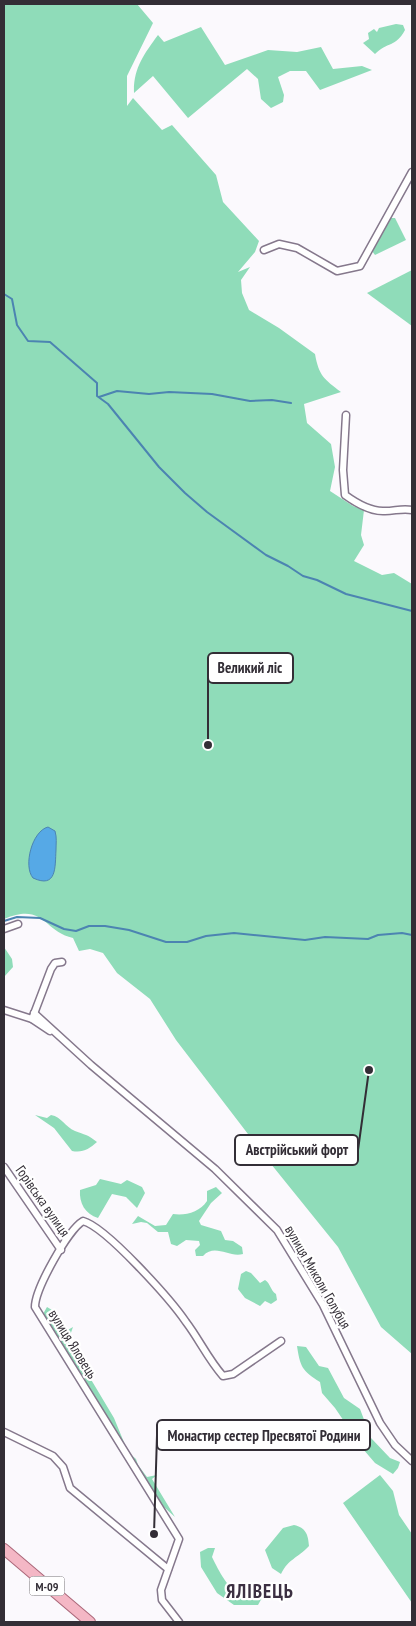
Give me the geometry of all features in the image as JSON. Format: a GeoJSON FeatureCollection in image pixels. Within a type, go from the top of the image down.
{"type":"FeatureCollection","features":[{"type":"Feature","properties":{"kind":"main road","name":"М-09"},"geometry":{"type":"LineString","coordinates":[[4,1549],[90,1622]]}},
{"type":"Feature","properties":{"kind":"street"},"geometry":{"type":"LineString","coordinates":[[264,250],[279,244],[298,248],[337,271],[360,266],[412,172]]}},
{"type":"Feature","properties":{"kind":"street"},"geometry":{"type":"LineString","coordinates":[[346,415],[343,470],[345,495],[358,504],[382,512],[402,508],[412,510]]}},
{"type":"Feature","properties":{"kind":"street"},"geometry":{"type":"LineString","coordinates":[[4,929],[18,924]]}},
{"type":"Feature","properties":{"kind":"street"},"geometry":{"type":"LineString","coordinates":[[33,1016],[51,969],[55,963],[62,962]]}},
{"type":"Feature","properties":{"kind":"street","name":"вулиця Миколи Голубця"},"geometry":{"type":"LineString","coordinates":[[4,1010],[33,1016],[56,1034],[215,1169],[277,1230],[323,1305],[380,1423],[394,1446],[412,1461]]}},
{"type":"Feature","properties":{"kind":"street","name":"Горівська вулиця"},"geometry":{"type":"LineString","coordinates":[[4,1167],[61,1250]]}},
{"type":"Feature","properties":{"kind":"street","name":"вулиця Яловець"},"geometry":{"type":"LineString","coordinates":[[179,1622],[161,1595],[161,1590],[179,1539],[35,1306],[38,1288],[78,1224],[83,1221],[95,1226],[136,1265],[185,1320],[222,1376],[233,1374],[281,1341]]}},
{"type":"Feature","properties":{"kind":"street"},"geometry":{"type":"LineString","coordinates":[[4,1432],[53,1456],[62,1467],[70,1488],[168,1569]]}},
{"type":"Feature","properties":{"kind":"green space"},"geometry":{"type":"Polygon","coordinates":[[[4,4],[137,4],[153,23],[127,76],[127,106],[133,98],[162,130],[172,125],[216,175],[223,202],[259,241],[255,252],[238,272],[250,267],[241,280],[242,293],[249,310],[279,328],[315,354],[318,367],[323,376],[341,392],[304,404],[307,423],[331,444],[335,467],[330,491],[353,506],[364,510],[361,535],[364,545],[354,561],[382,575],[394,573],[412,584],[412,1354],[381,1327],[338,1247],[271,1164],[176,1040],[150,999],[117,973],[103,953],[90,949],[79,951],[73,938],[55,930],[36,916],[27,914],[4,919],[4,4]]]}},
{"type":"Feature","properties":{"kind":"green space"},"geometry":{"type":"Polygon","coordinates":[[[396,24],[403,25],[405,30],[402,35],[395,42],[375,54],[363,43],[369,39],[368,33],[374,29],[377,32],[379,28],[396,24]]]}},
{"type":"Feature","properties":{"kind":"green space"},"geometry":{"type":"Polygon","coordinates":[[[201,27],[225,65],[268,50],[297,52],[321,47],[333,69],[362,66],[372,70],[320,90],[306,71],[290,71],[278,77],[284,95],[283,102],[271,108],[261,99],[258,79],[247,69],[188,118],[153,76],[134,93],[137,69],[158,35],[164,42],[201,27]]]}},
{"type":"Feature","properties":{"kind":"green space"},"geometry":{"type":"Polygon","coordinates":[[[391,218],[395,218],[406,240],[375,255],[372,251],[391,218]]]}},
{"type":"Feature","properties":{"kind":"green space"},"geometry":{"type":"Polygon","coordinates":[[[412,270],[412,326],[367,293],[412,270]]]}},
{"type":"Feature","properties":{"kind":"green space"},"geometry":{"type":"Polygon","coordinates":[[[4,947],[12,959],[13,967],[4,977],[4,947]]]}},
{"type":"Feature","properties":{"kind":"green space"},"geometry":{"type":"Polygon","coordinates":[[[35,1115],[47,1118],[51,1115],[55,1116],[72,1129],[97,1142],[86,1150],[72,1151],[54,1128],[35,1115]]]}},
{"type":"Feature","properties":{"kind":"green space"},"geometry":{"type":"Polygon","coordinates":[[[100,1179],[121,1184],[127,1180],[142,1187],[145,1193],[137,1208],[126,1197],[112,1194],[98,1218],[86,1211],[81,1199],[80,1190],[96,1185],[100,1179]]]}},
{"type":"Feature","properties":{"kind":"green space"},"geometry":{"type":"Polygon","coordinates":[[[216,1187],[222,1193],[211,1203],[199,1221],[201,1225],[221,1231],[225,1240],[233,1241],[242,1247],[243,1254],[212,1251],[203,1256],[196,1256],[195,1250],[200,1245],[199,1241],[186,1240],[177,1246],[171,1244],[168,1232],[158,1232],[147,1223],[132,1224],[138,1216],[155,1226],[166,1225],[173,1214],[187,1214],[204,1205],[207,1201],[207,1191],[216,1187]]]}},
{"type":"Feature","properties":{"kind":"green space"},"geometry":{"type":"Polygon","coordinates":[[[246,1271],[251,1273],[260,1283],[265,1280],[276,1294],[277,1300],[271,1304],[265,1301],[260,1306],[245,1298],[238,1289],[241,1274],[246,1271]]]}},
{"type":"Feature","properties":{"kind":"green space"},"geometry":{"type":"Polygon","coordinates":[[[47,1307],[57,1313],[66,1331],[73,1327],[68,1341],[114,1418],[128,1452],[136,1459],[147,1477],[157,1475],[152,1479],[175,1517],[154,1498],[43,1314],[47,1307]]]}},
{"type":"Feature","properties":{"kind":"green space"},"geometry":{"type":"Polygon","coordinates":[[[297,1346],[306,1347],[319,1366],[328,1368],[344,1398],[360,1409],[371,1438],[390,1458],[400,1462],[393,1474],[375,1463],[363,1449],[335,1408],[322,1393],[320,1382],[309,1375],[303,1367],[299,1359],[297,1346]]]}},
{"type":"Feature","properties":{"kind":"green space"},"geometry":{"type":"Polygon","coordinates":[[[380,1475],[393,1491],[399,1515],[412,1534],[412,1603],[343,1503],[380,1475]]]}},
{"type":"Feature","properties":{"kind":"green space"},"geometry":{"type":"Polygon","coordinates":[[[294,1525],[306,1532],[309,1546],[290,1562],[281,1574],[272,1568],[265,1550],[283,1528],[294,1525]]]}},
{"type":"Feature","properties":{"kind":"green space"},"geometry":{"type":"Polygon","coordinates":[[[208,1548],[215,1548],[212,1557],[225,1580],[233,1589],[243,1596],[251,1590],[263,1596],[258,1605],[234,1605],[217,1593],[201,1567],[200,1552],[208,1548]]]}},
{"type":"Feature","properties":{"kind":"water"},"geometry":{"type":"Polygon","coordinates":[[[48,827],[55,831],[56,836],[55,869],[51,878],[47,881],[41,881],[33,878],[30,873],[29,858],[38,835],[48,827]]]}},
{"type":"Feature","properties":{"kind":"waterway"},"geometry":{"type":"LineString","coordinates":[[4,294],[12,299],[17,325],[28,341],[50,342],[97,383],[97,396],[108,404],[159,467],[207,512],[266,555],[303,576],[317,580],[346,594],[412,611]]}},
{"type":"Feature","properties":{"kind":"waterway"},"geometry":{"type":"LineString","coordinates":[[99,397],[117,391],[149,394],[169,392],[212,394],[250,401],[272,400],[291,403]]}},
{"type":"Feature","properties":{"kind":"waterway"},"geometry":{"type":"LineString","coordinates":[[4,921],[17,917],[40,918],[64,929],[76,931],[89,926],[105,926],[129,930],[166,942],[187,942],[206,936],[234,933],[305,940],[325,937],[368,939],[378,935],[402,933],[412,935]]}},
{"type":"Feature","properties":{"kind":"place","name":"Великий ліс"},"geometry":{"type":"Point","coordinates":[208,745]}},
{"type":"Feature","properties":{"kind":"place","name":"Австрійський форт"},"geometry":{"type":"Point","coordinates":[369,1070]}},
{"type":"Feature","properties":{"kind":"place","name":"Монастир сестер Пресвятої Родини"},"geometry":{"type":"Point","coordinates":[154,1534]}},
{"type":"Feature","properties":{"kind":"district","name":"ЯЛІВЕЦЬ"},"geometry":{"type":"Point","coordinates":[260,1591]}}]}
